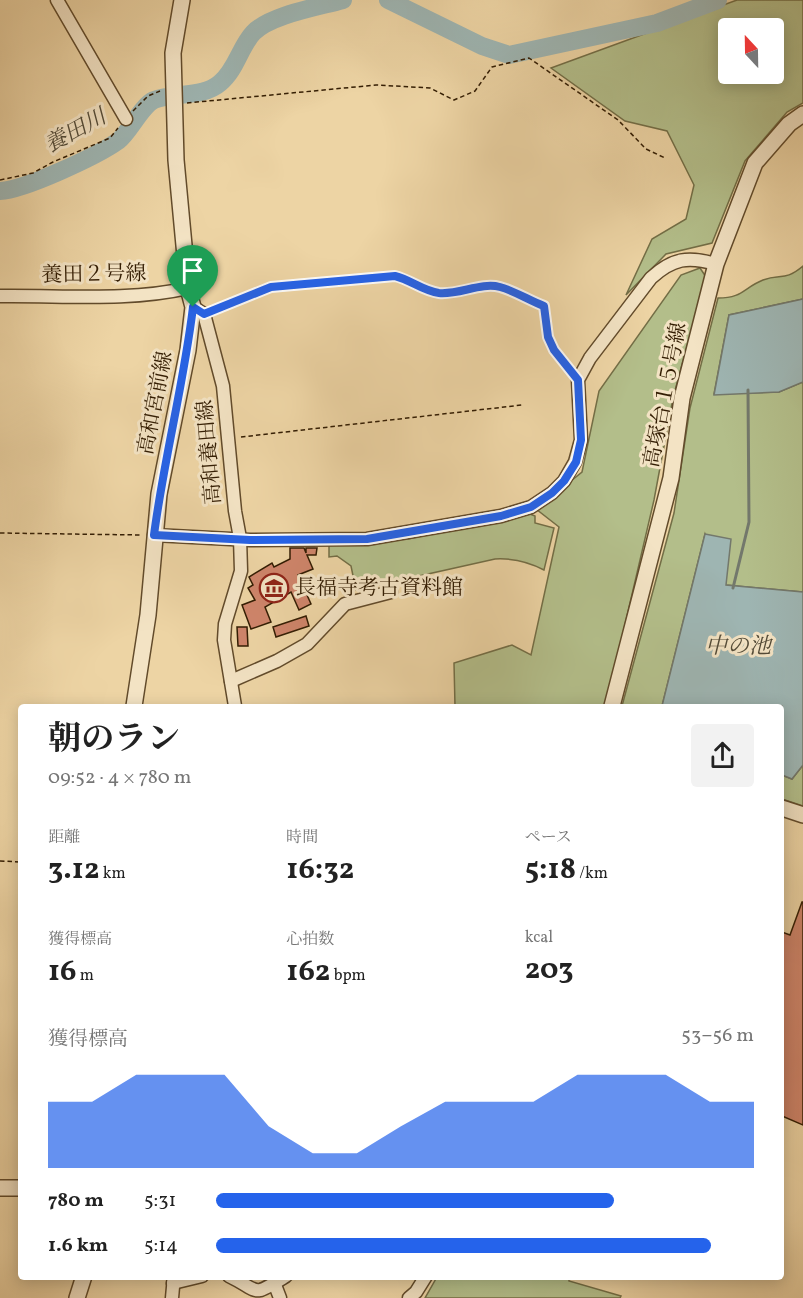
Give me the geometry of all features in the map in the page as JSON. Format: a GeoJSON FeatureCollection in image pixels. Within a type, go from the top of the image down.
{"type":"FeatureCollection","features":[{"type":"Feature","properties":{"kind":"street"},"geometry":{"type":"LineString","coordinates":[[57,0],[126,119]]}},
{"type":"Feature","properties":{"kind":"street","name":"高和宮前線"},"geometry":{"type":"LineString","coordinates":[[134,704],[148,615],[159,494],[188,350],[199,310],[188,288],[176,160],[173,53],[182,0]]}},
{"type":"Feature","properties":{"kind":"street","name":"高塚台１５号線"},"geometry":{"type":"LineString","coordinates":[[613,704],[671,478],[682,398],[716,264],[755,163],[789,124],[803,114]]}},
{"type":"Feature","properties":{"kind":"street"},"geometry":{"type":"LineString","coordinates":[[154,535],[250,540],[367,539],[501,516],[531,507],[552,493],[564,481],[576,462],[581,440],[578,380],[590,358],[624,313],[651,278],[664,266],[684,259],[697,258],[716,264]]}},
{"type":"Feature","properties":{"kind":"street","name":"養田２号線"},"geometry":{"type":"LineString","coordinates":[[0,296],[70,297],[154,294],[188,288]]}},
{"type":"Feature","properties":{"kind":"street","name":"高和養田線"},"geometry":{"type":"LineString","coordinates":[[199,310],[223,386],[240,538],[241,571],[225,624],[224,640],[235,704]]}},
{"type":"Feature","properties":{"kind":"street"},"geometry":{"type":"LineString","coordinates":[[231,681],[277,661],[307,644],[345,604],[391,592]]}},
{"type":"Feature","properties":{"kind":"street"},"geometry":{"type":"LineString","coordinates":[[784,809],[803,815]]}},
{"type":"Feature","properties":{"kind":"street"},"geometry":{"type":"LineString","coordinates":[[0,1188],[18,1188]]}},
{"type":"Feature","properties":{"kind":"street"},"geometry":{"type":"LineString","coordinates":[[77,1298],[83,1280]]}},
{"type":"Feature","properties":{"kind":"street"},"geometry":{"type":"LineString","coordinates":[[172,1298],[174,1280]]}},
{"type":"Feature","properties":{"kind":"street"},"geometry":{"type":"LineString","coordinates":[[235,1280],[254,1293],[262,1293],[281,1280]]}},
{"type":"Feature","properties":{"kind":"street"},"geometry":{"type":"LineString","coordinates":[[409,1298],[424,1280]]}},
{"type":"Feature","properties":{"kind":"street"},"geometry":{"type":"LineString","coordinates":[[275,1285],[280,1298]]}},
{"type":"Feature","properties":{"kind":"path"},"geometry":{"type":"LineString","coordinates":[[174,104],[376,85],[430,88],[454,100],[475,91],[492,67],[529,58],[618,120],[646,149],[665,158]]}},
{"type":"Feature","properties":{"kind":"path"},"geometry":{"type":"LineString","coordinates":[[0,180],[33,173],[110,138],[148,96],[174,87]]}},
{"type":"Feature","properties":{"kind":"path"},"geometry":{"type":"LineString","coordinates":[[199,310],[271,287],[395,276],[408,279],[420,288],[437,293],[500,287],[544,306],[548,337],[554,350],[578,380]]}},
{"type":"Feature","properties":{"kind":"path"},"geometry":{"type":"LineString","coordinates":[[228,438],[522,405]]}},
{"type":"Feature","properties":{"kind":"path"},"geometry":{"type":"LineString","coordinates":[[0,533],[154,535]]}},
{"type":"Feature","properties":{"kind":"path"},"geometry":{"type":"LineString","coordinates":[[0,861],[18,862]]}},
{"type":"Feature","properties":{"kind":"green space"},"geometry":{"type":"Polygon","coordinates":[[[737,0],[803,0],[803,103],[787,112],[745,161],[712,243],[666,254],[626,295],[652,239],[686,219],[694,185],[667,131],[625,121],[551,68],[737,0]]]}},
{"type":"Feature","properties":{"kind":"green space"},"geometry":{"type":"Polygon","coordinates":[[[803,266],[803,299],[729,315],[714,394],[779,392],[803,382],[803,592],[726,585],[705,534],[662,704],[623,704],[674,513],[690,408],[718,298],[733,296],[763,280],[787,276],[803,266]]]}},
{"type":"Feature","properties":{"kind":"green space"},"geometry":{"type":"Polygon","coordinates":[[[700,268],[706,277],[673,398],[654,500],[606,704],[455,704],[454,663],[512,645],[531,655],[559,527],[536,509],[582,472],[599,391],[681,275],[700,268]]]}},
{"type":"Feature","properties":{"kind":"green space"},"geometry":{"type":"Polygon","coordinates":[[[530,514],[535,516],[535,523],[554,528],[544,570],[521,561],[495,559],[356,590],[351,566],[337,556],[329,557],[329,545],[370,544],[407,537],[408,539],[530,514]]]}},
{"type":"Feature","properties":{"kind":"green space"},"geometry":{"type":"Polygon","coordinates":[[[803,765],[803,806],[784,800],[784,776],[792,779],[803,765]]]}},
{"type":"Feature","properties":{"kind":"green space"},"geometry":{"type":"Polygon","coordinates":[[[435,1280],[569,1280],[621,1296],[620,1298],[425,1298],[435,1280]]]}},
{"type":"Feature","properties":{"kind":"water"},"geometry":{"type":"Polygon","coordinates":[[[803,299],[803,382],[779,392],[714,395],[729,315],[803,299]]]}},
{"type":"Feature","properties":{"kind":"water","name":"中の池"},"geometry":{"type":"Polygon","coordinates":[[[705,534],[731,539],[726,585],[803,592],[803,765],[792,779],[784,776],[784,704],[662,704],[705,534]]]}},
{"type":"Feature","properties":{"kind":"building"},"geometry":{"type":"Polygon","coordinates":[[[290,548],[304,548],[306,553],[306,548],[317,548],[316,555],[307,555],[313,569],[298,575],[311,604],[299,610],[291,592],[265,607],[271,622],[251,629],[242,605],[255,600],[248,588],[253,585],[249,577],[272,563],[274,567],[290,559],[290,548]]]}},
{"type":"Feature","properties":{"kind":"building"},"geometry":{"type":"Polygon","coordinates":[[[306,616],[309,626],[276,637],[273,627],[306,616]]]}},
{"type":"Feature","properties":{"kind":"building"},"geometry":{"type":"Polygon","coordinates":[[[237,627],[247,627],[248,646],[238,646],[237,627]]]}},
{"type":"Feature","properties":{"kind":"building"},"geometry":{"type":"Polygon","coordinates":[[[803,902],[803,1125],[784,1117],[784,933],[790,935],[803,902]]]}},
{"type":"Feature","properties":{"kind":"waterway","name":"養田川"},"geometry":{"type":"LineString","coordinates":[[0,191],[42,179],[108,147],[122,137],[149,103],[154,100],[213,88],[225,78],[253,33],[271,21],[295,12],[343,0]]}},
{"type":"Feature","properties":{"kind":"waterway","name":"養田川"},"geometry":{"type":"LineString","coordinates":[[388,0],[482,46],[509,55],[657,23],[718,0]]}},
{"type":"Feature","properties":{"kind":"waterway"},"geometry":{"type":"LineString","coordinates":[[733,588],[749,522],[748,390]]}},
{"type":"Feature","properties":{"kind":"place","name":"長福寺考古資料館"},"geometry":{"type":"Point","coordinates":[274,588]}},
{"type":"Feature","properties":{"kind":"route"},"geometry":{"type":"LineString","coordinates":[[395,276],[408,279],[420,288],[437,293],[500,287],[544,306],[548,337],[554,350],[578,380],[581,440],[576,462],[564,481],[552,493],[531,507],[501,516],[367,539],[250,540],[154,535],[159,494],[188,350],[193,307],[204,314],[271,287],[395,276]]}}]}
